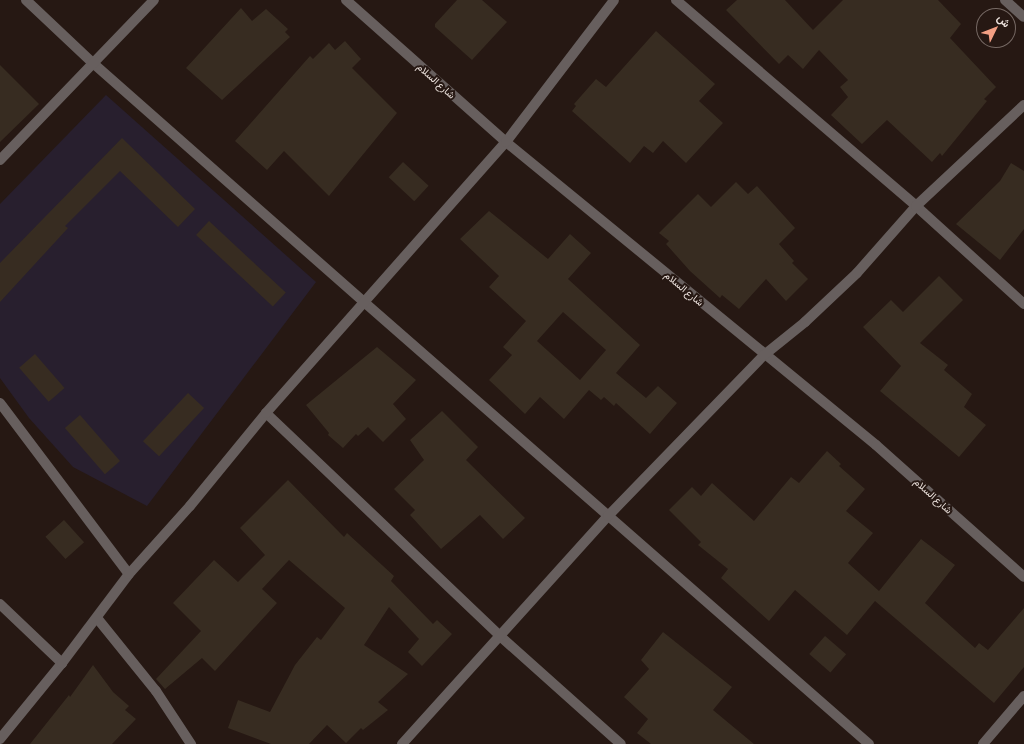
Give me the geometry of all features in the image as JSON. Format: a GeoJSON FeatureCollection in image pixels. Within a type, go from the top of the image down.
{"type":"FeatureCollection","features":[{"type":"Feature","properties":{"kind":"street"},"geometry":{"type":"LineString","coordinates":[[26,0],[94,64],[869,744]]}},
{"type":"Feature","properties":{"kind":"street"},"geometry":{"type":"LineString","coordinates":[[0,160],[154,0]]}},
{"type":"Feature","properties":{"kind":"street","name":"شارع السلام"},"geometry":{"type":"LineString","coordinates":[[346,0],[506,142],[764,355],[793,375],[876,445],[1024,577]]}},
{"type":"Feature","properties":{"kind":"street"},"geometry":{"type":"LineString","coordinates":[[0,739],[97,618],[128,574],[190,506],[266,413],[506,142],[614,0]]}},
{"type":"Feature","properties":{"kind":"street"},"geometry":{"type":"LineString","coordinates":[[676,0],[916,206],[1024,304]]}},
{"type":"Feature","properties":{"kind":"street"},"geometry":{"type":"LineString","coordinates":[[1005,0],[1024,17]]}},
{"type":"Feature","properties":{"kind":"street"},"geometry":{"type":"LineString","coordinates":[[402,744],[608,516],[764,355],[805,322],[858,273],[916,206],[1024,105]]}},
{"type":"Feature","properties":{"kind":"street"},"geometry":{"type":"LineString","coordinates":[[0,403],[128,574]]}},
{"type":"Feature","properties":{"kind":"street"},"geometry":{"type":"LineString","coordinates":[[266,413],[500,636],[621,744]]}},
{"type":"Feature","properties":{"kind":"street"},"geometry":{"type":"LineString","coordinates":[[0,604],[62,663]]}},
{"type":"Feature","properties":{"kind":"street"},"geometry":{"type":"LineString","coordinates":[[97,618],[156,691],[191,744]]}},
{"type":"Feature","properties":{"kind":"street"},"geometry":{"type":"LineString","coordinates":[[983,744],[1024,696]]}},
{"type":"Feature","properties":{"kind":"shaded area"},"geometry":{"type":"Polygon","coordinates":[[[106,95],[316,282],[147,506],[73,467],[29,418],[0,378],[0,204],[106,95]]]}},
{"type":"Feature","properties":{"kind":"building"},"geometry":{"type":"Polygon","coordinates":[[[457,0],[482,0],[507,22],[472,60],[435,27],[435,24],[457,0]]]}},
{"type":"Feature","properties":{"kind":"building"},"geometry":{"type":"Polygon","coordinates":[[[737,0],[785,0],[813,30],[843,0],[938,0],[961,24],[950,38],[996,87],[984,99],[987,101],[942,156],[940,153],[932,162],[887,120],[862,144],[831,115],[848,97],[840,87],[848,80],[819,50],[803,69],[788,55],[779,64],[726,10],[737,0]]]}},
{"type":"Feature","properties":{"kind":"building"},"geometry":{"type":"Polygon","coordinates":[[[241,8],[252,21],[266,9],[288,29],[285,32],[290,37],[222,100],[186,68],[241,8]]]}},
{"type":"Feature","properties":{"kind":"building"},"geometry":{"type":"Polygon","coordinates":[[[656,31],[715,84],[699,101],[723,123],[686,163],[663,141],[653,153],[644,146],[630,163],[572,111],[576,106],[574,104],[596,79],[606,87],[656,31]]]}},
{"type":"Feature","properties":{"kind":"building"},"geometry":{"type":"Polygon","coordinates":[[[345,41],[361,59],[352,68],[397,113],[329,196],[284,151],[267,170],[235,141],[310,56],[313,59],[329,43],[335,50],[345,41]]]}},
{"type":"Feature","properties":{"kind":"building"},"geometry":{"type":"Polygon","coordinates":[[[0,65],[39,104],[0,142],[0,65]]]}},
{"type":"Feature","properties":{"kind":"building"},"geometry":{"type":"Polygon","coordinates":[[[122,138],[195,209],[178,227],[120,171],[65,226],[68,228],[0,302],[0,263],[122,138]]]}},
{"type":"Feature","properties":{"kind":"building"},"geometry":{"type":"Polygon","coordinates":[[[403,162],[429,186],[414,201],[389,177],[403,162]]]}},
{"type":"Feature","properties":{"kind":"building"},"geometry":{"type":"Polygon","coordinates":[[[1011,163],[1024,171],[1024,229],[1000,260],[956,224],[1000,181],[1011,163]]]}},
{"type":"Feature","properties":{"kind":"building"},"geometry":{"type":"Polygon","coordinates":[[[736,182],[748,194],[757,186],[795,228],[779,244],[794,261],[792,263],[808,279],[786,301],[766,279],[739,309],[722,295],[720,298],[690,271],[666,244],[669,241],[659,233],[698,194],[711,207],[736,182]]]}},
{"type":"Feature","properties":{"kind":"building"},"geometry":{"type":"Polygon","coordinates":[[[489,211],[548,259],[570,234],[591,253],[568,279],[640,345],[616,373],[646,398],[658,386],[677,403],[650,434],[616,403],[614,406],[604,397],[601,400],[589,390],[564,419],[540,397],[525,414],[489,380],[512,355],[503,347],[526,321],[489,287],[499,276],[460,239],[489,211]],[[563,312],[537,341],[580,380],[606,350],[563,312]]]}},
{"type":"Feature","properties":{"kind":"building"},"geometry":{"type":"Polygon","coordinates":[[[209,221],[286,293],[273,307],[196,235],[209,221]]]}},
{"type":"Feature","properties":{"kind":"building"},"geometry":{"type":"Polygon","coordinates":[[[939,276],[963,300],[920,343],[948,365],[944,370],[972,394],[964,407],[986,425],[959,457],[880,391],[901,366],[863,327],[891,300],[903,312],[939,276]]]}},
{"type":"Feature","properties":{"kind":"building"},"geometry":{"type":"Polygon","coordinates":[[[377,347],[416,380],[393,404],[406,419],[383,442],[368,427],[358,436],[356,434],[343,448],[328,435],[329,433],[306,405],[377,347]]]}},
{"type":"Feature","properties":{"kind":"building"},"geometry":{"type":"Polygon","coordinates":[[[35,354],[65,388],[49,402],[19,368],[35,354]]]}},
{"type":"Feature","properties":{"kind":"building"},"geometry":{"type":"Polygon","coordinates":[[[188,393],[204,408],[159,456],[143,441],[188,393]]]}},
{"type":"Feature","properties":{"kind":"building"},"geometry":{"type":"Polygon","coordinates":[[[442,411],[478,447],[466,460],[525,518],[503,539],[480,515],[441,549],[410,515],[415,510],[394,489],[424,460],[410,440],[442,411]]]}},
{"type":"Feature","properties":{"kind":"building"},"geometry":{"type":"Polygon","coordinates":[[[80,415],[120,461],[105,474],[65,428],[80,415]]]}},
{"type":"Feature","properties":{"kind":"building"},"geometry":{"type":"Polygon","coordinates":[[[827,451],[841,464],[839,466],[865,489],[846,511],[873,533],[848,563],[879,591],[921,539],[955,565],[925,603],[975,648],[979,643],[988,650],[1024,608],[1024,667],[994,703],[875,601],[847,635],[795,590],[769,621],[721,578],[728,569],[698,545],[701,542],[669,510],[692,487],[701,496],[712,483],[754,521],[791,477],[799,483],[827,451]]]}},
{"type":"Feature","properties":{"kind":"building"},"geometry":{"type":"Polygon","coordinates":[[[288,480],[344,537],[347,533],[394,576],[391,581],[433,624],[437,620],[452,634],[422,666],[408,652],[419,639],[389,607],[364,645],[408,674],[378,702],[388,710],[363,730],[361,728],[346,743],[327,725],[309,744],[271,744],[228,728],[238,700],[270,712],[295,665],[317,637],[321,640],[345,608],[289,560],[262,589],[277,603],[215,671],[202,658],[165,689],[156,679],[201,631],[173,603],[214,560],[238,582],[265,555],[240,528],[288,480]]]}},
{"type":"Feature","properties":{"kind":"building"},"geometry":{"type":"Polygon","coordinates":[[[64,520],[84,542],[65,559],[45,537],[64,520]]]}},
{"type":"Feature","properties":{"kind":"building"},"geometry":{"type":"Polygon","coordinates":[[[663,632],[732,687],[713,710],[754,744],[651,744],[637,733],[648,719],[624,697],[649,669],[641,660],[663,632]]]}},
{"type":"Feature","properties":{"kind":"building"},"geometry":{"type":"Polygon","coordinates":[[[825,636],[846,654],[830,672],[809,654],[825,636]]]}},
{"type":"Feature","properties":{"kind":"building"},"geometry":{"type":"Polygon","coordinates":[[[93,665],[113,692],[129,706],[125,710],[136,719],[112,744],[30,744],[69,695],[70,697],[93,665]]]}}]}
